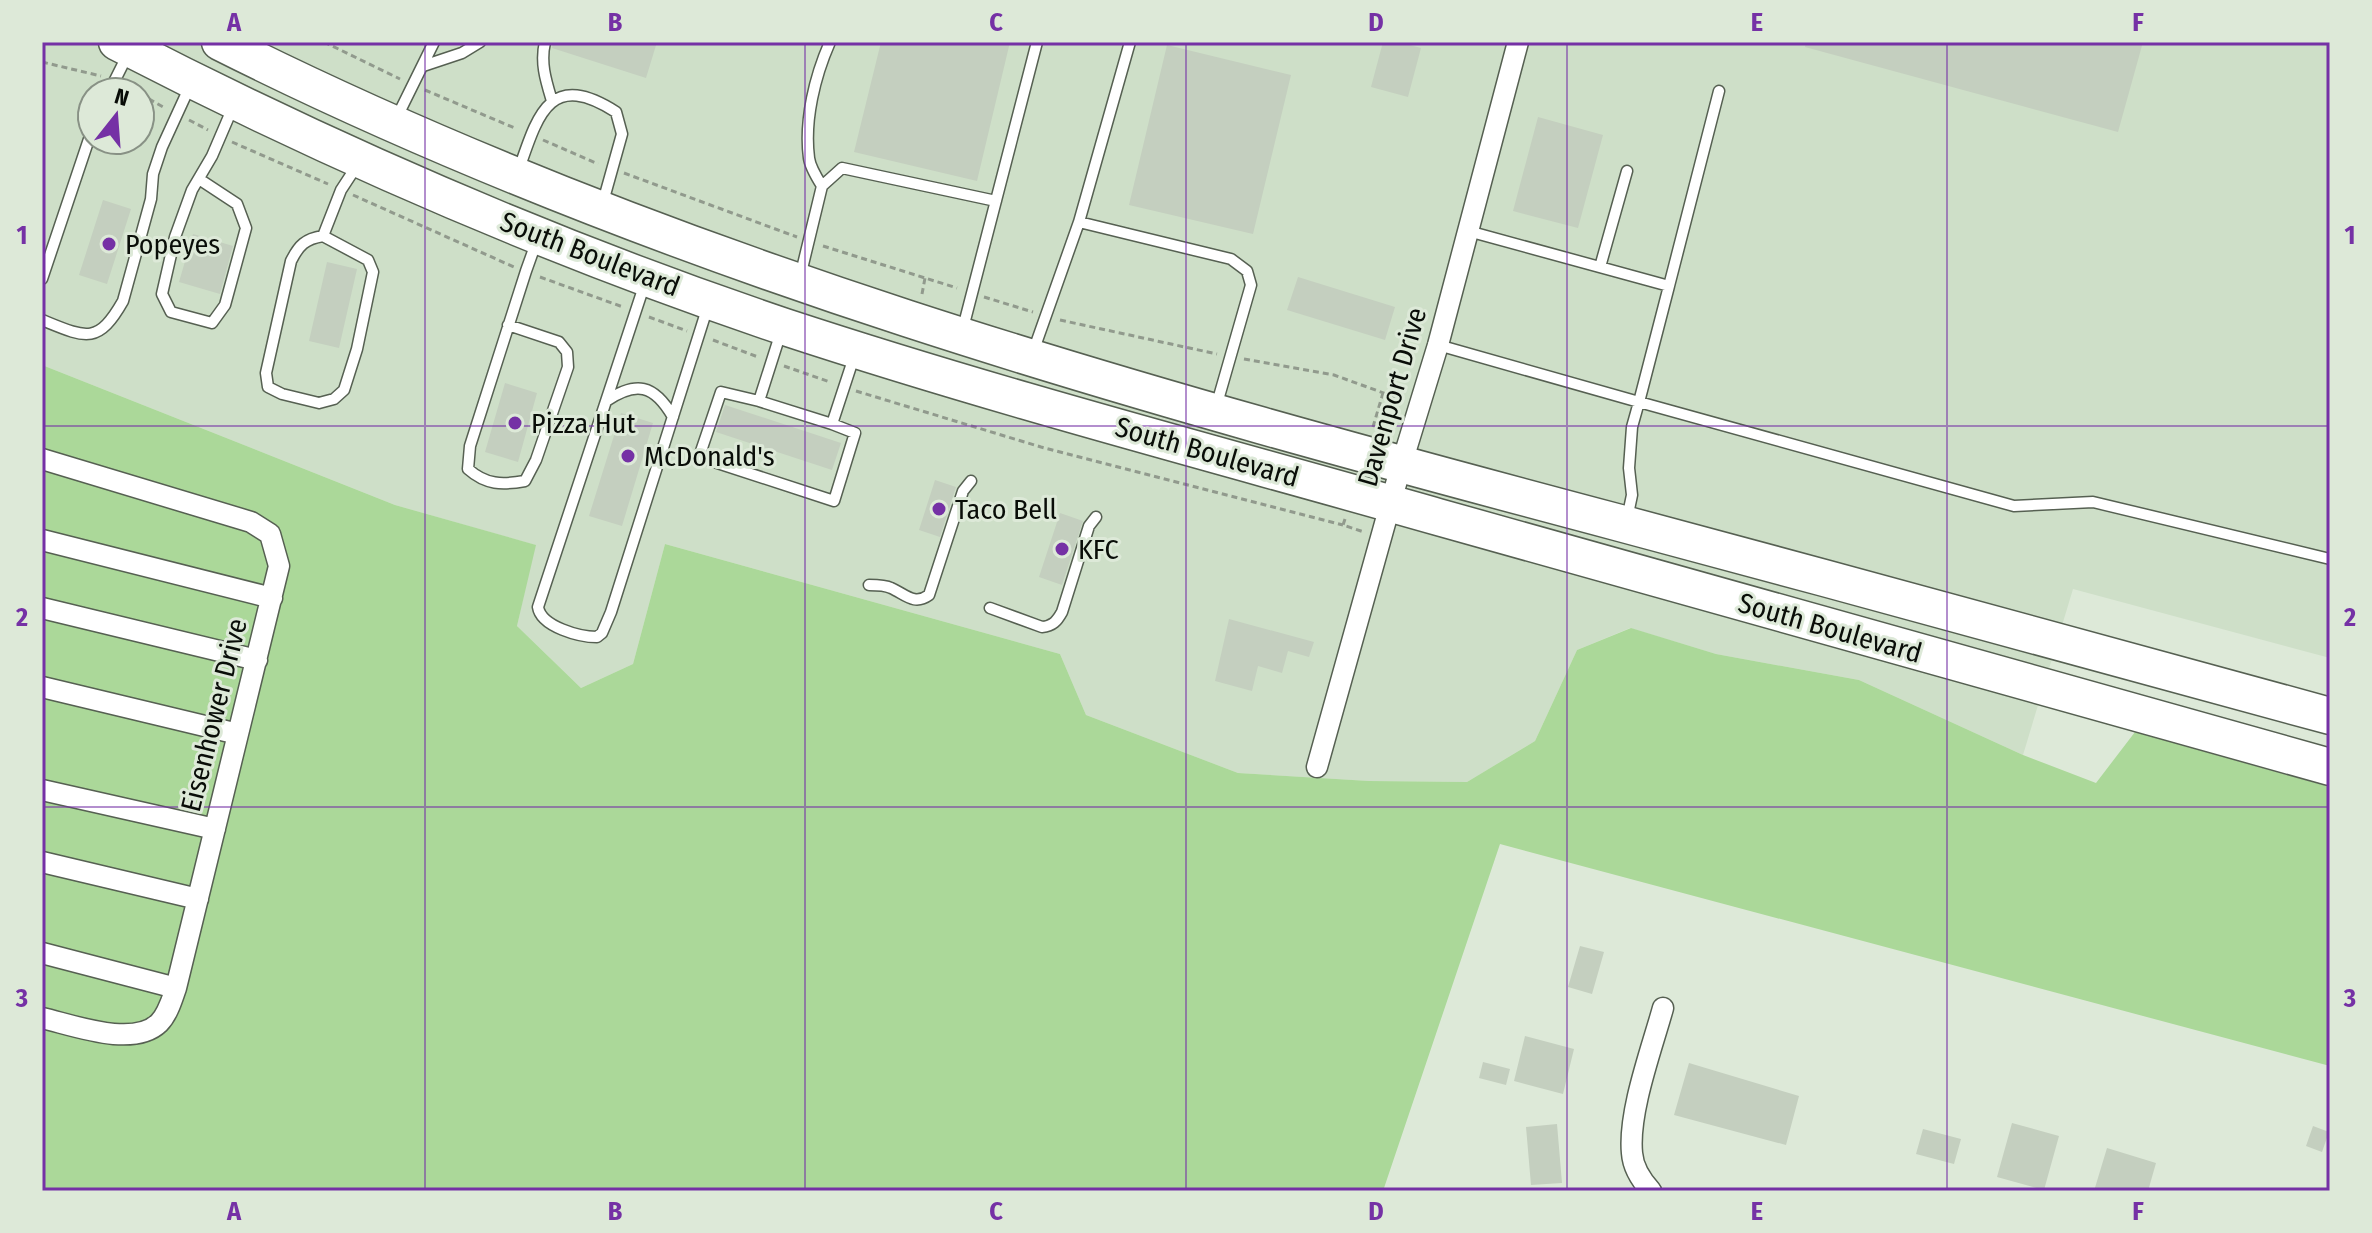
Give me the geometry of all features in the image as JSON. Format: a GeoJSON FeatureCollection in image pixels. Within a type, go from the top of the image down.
{"type":"FeatureCollection","features":[{"type":"Feature","properties":{"kind":"highway","name":"South Boulevard"},"geometry":{"type":"LineString","coordinates":[[220,42],[393,124],[600,211],[798,283],[1030,360],[1401,466],[2330,716]]}},
{"type":"Feature","properties":{"kind":"highway","name":"South Boulevard"},"geometry":{"type":"LineString","coordinates":[[124,46],[361,159],[539,235],[783,326],[1232,460],[2330,767]]}},
{"type":"Feature","properties":{"kind":"highway"},"geometry":{"type":"LineString","coordinates":[[297,129],[341,140],[366,141],[377,138],[393,124]]}},
{"type":"Feature","properties":{"kind":"highway"},"geometry":{"type":"LineString","coordinates":[[660,282],[742,303],[762,305],[791,296],[798,283]]}},
{"type":"Feature","properties":{"kind":"highway"},"geometry":{"type":"LineString","coordinates":[[1232,460],[1307,472],[1320,469],[1324,463],[1325,455],[1317,442]]}},
{"type":"Feature","properties":{"kind":"street","name":"Davenport Drive"},"geometry":{"type":"LineString","coordinates":[[1317,767],[1438,345],[1518,42]]}},
{"type":"Feature","properties":{"kind":"street","name":"Eisenhower Drive"},"geometry":{"type":"LineString","coordinates":[[42,459],[251,522],[270,534],[279,566],[176,988],[159,1023],[139,1033],[121,1035],[42,1018]]}},
{"type":"Feature","properties":{"kind":"street"},"geometry":{"type":"LineString","coordinates":[[42,540],[272,598]]}},
{"type":"Feature","properties":{"kind":"street"},"geometry":{"type":"LineString","coordinates":[[42,608],[257,660]]}},
{"type":"Feature","properties":{"kind":"street"},"geometry":{"type":"LineString","coordinates":[[42,687],[238,734]]}},
{"type":"Feature","properties":{"kind":"street"},"geometry":{"type":"LineString","coordinates":[[42,790],[215,829]]}},
{"type":"Feature","properties":{"kind":"street"},"geometry":{"type":"LineString","coordinates":[[42,862],[198,899]]}},
{"type":"Feature","properties":{"kind":"street"},"geometry":{"type":"LineString","coordinates":[[42,953],[176,988]]}},
{"type":"Feature","properties":{"kind":"street"},"geometry":{"type":"LineString","coordinates":[[1651,1191],[1639,1177],[1632,1156],[1631,1136],[1663,1008]]}},
{"type":"Feature","properties":{"kind":"lane"},"geometry":{"type":"LineString","coordinates":[[393,124],[434,42]]}},
{"type":"Feature","properties":{"kind":"lane"},"geometry":{"type":"LineString","coordinates":[[423,66],[462,53],[480,42]]}},
{"type":"Feature","properties":{"kind":"lane"},"geometry":{"type":"LineString","coordinates":[[545,42],[542,54],[552,101]]}},
{"type":"Feature","properties":{"kind":"lane"},"geometry":{"type":"LineString","coordinates":[[822,186],[809,160],[810,121],[818,70],[830,42]]}},
{"type":"Feature","properties":{"kind":"lane"},"geometry":{"type":"LineString","coordinates":[[961,337],[1037,42]]}},
{"type":"Feature","properties":{"kind":"lane"},"geometry":{"type":"LineString","coordinates":[[1030,360],[1048,317],[1079,222],[1130,42]]}},
{"type":"Feature","properties":{"kind":"lane"},"geometry":{"type":"LineString","coordinates":[[116,76],[124,46]]}},
{"type":"Feature","properties":{"kind":"lane"},"geometry":{"type":"LineString","coordinates":[[42,320],[63,329],[88,334],[103,331],[112,320],[123,301],[162,147],[193,80]]}},
{"type":"Feature","properties":{"kind":"lane"},"geometry":{"type":"LineString","coordinates":[[1625,525],[1632,495],[1629,468],[1632,427],[1719,91]]}},
{"type":"Feature","properties":{"kind":"lane"},"geometry":{"type":"LineString","coordinates":[[516,177],[531,135],[541,114],[552,101],[571,94],[597,100],[616,112],[622,134],[600,211]]}},
{"type":"Feature","properties":{"kind":"lane"},"geometry":{"type":"LineString","coordinates":[[199,179],[237,204],[246,228],[225,305],[212,323],[171,312],[162,294],[175,237],[199,179],[236,101]]}},
{"type":"Feature","properties":{"kind":"lane"},"geometry":{"type":"LineString","coordinates":[[42,279],[83,156]]}},
{"type":"Feature","properties":{"kind":"lane"},"geometry":{"type":"LineString","coordinates":[[323,236],[341,190],[361,159]]}},
{"type":"Feature","properties":{"kind":"lane"},"geometry":{"type":"LineString","coordinates":[[798,283],[822,186],[842,168],[996,201]]}},
{"type":"Feature","properties":{"kind":"lane"},"geometry":{"type":"LineString","coordinates":[[1600,267],[1627,171]]}},
{"type":"Feature","properties":{"kind":"lane"},"geometry":{"type":"LineString","coordinates":[[1079,222],[1231,259],[1247,271],[1251,285],[1215,413]]}},
{"type":"Feature","properties":{"kind":"lane"},"geometry":{"type":"LineString","coordinates":[[1468,231],[1669,286]]}},
{"type":"Feature","properties":{"kind":"lane"},"geometry":{"type":"LineString","coordinates":[[508,325],[559,342],[567,352],[568,367],[536,460],[525,481],[492,484],[478,479],[468,469],[470,446],[508,325],[539,235]]}},
{"type":"Feature","properties":{"kind":"lane"},"geometry":{"type":"LineString","coordinates":[[323,236],[368,260],[373,272],[357,349],[344,390],[334,399],[319,403],[282,394],[268,387],[266,373],[291,261],[297,248],[307,238],[323,236]]}},
{"type":"Feature","properties":{"kind":"lane"},"geometry":{"type":"LineString","coordinates":[[660,282],[606,401],[538,607],[539,614],[546,621],[588,637],[597,637],[602,633],[611,612],[710,300]]}},
{"type":"Feature","properties":{"kind":"lane"},"geometry":{"type":"LineString","coordinates":[[759,401],[783,326]]}},
{"type":"Feature","properties":{"kind":"lane"},"geometry":{"type":"LineString","coordinates":[[1438,345],[2014,506],[2093,502],[2330,559]]}},
{"type":"Feature","properties":{"kind":"lane"},"geometry":{"type":"LineString","coordinates":[[832,424],[856,349]]}},
{"type":"Feature","properties":{"kind":"lane"},"geometry":{"type":"LineString","coordinates":[[606,401],[623,390],[639,387],[658,397],[673,417]]}},
{"type":"Feature","properties":{"kind":"lane"},"geometry":{"type":"LineString","coordinates":[[721,392],[759,401],[855,433],[834,501],[699,457],[721,392]]}},
{"type":"Feature","properties":{"kind":"lane"},"geometry":{"type":"LineString","coordinates":[[869,585],[890,587],[912,599],[923,599],[929,595],[963,491],[971,481]]}},
{"type":"Feature","properties":{"kind":"lane"},"geometry":{"type":"LineString","coordinates":[[990,608],[1042,627],[1057,621],[1089,526],[1096,517]]}},
{"type":"Feature","properties":{"kind":"path"},"geometry":{"type":"LineString","coordinates":[[324,42],[413,85],[614,170],[809,242],[1048,317],[1334,375],[1420,406]]}},
{"type":"Feature","properties":{"kind":"path"},"geometry":{"type":"LineString","coordinates":[[42,62],[96,76]]}},
{"type":"Feature","properties":{"kind":"shaded area"},"geometry":{"type":"Polygon","coordinates":[[[42,42],[2330,42],[2330,658],[2073,589],[2023,755],[1859,680],[1716,654],[1630,628],[1577,650],[1535,741],[1467,782],[1369,781],[1238,773],[1086,715],[1060,654],[665,544],[633,664],[581,688],[517,626],[535,545],[395,505],[42,365],[42,42]]]}},
{"type":"Feature","properties":{"kind":"green space"},"geometry":{"type":"Polygon","coordinates":[[[42,365],[395,505],[536,545],[517,626],[581,688],[633,664],[665,544],[1060,654],[1086,715],[1238,773],[1369,781],[1467,782],[1535,741],[1577,650],[1631,628],[1716,654],[1859,680],[2023,755],[2096,783],[2135,732],[2330,787],[2330,1066],[1500,844],[1383,1191],[42,1191],[42,365]]]}},
{"type":"Feature","properties":{"kind":"building"},"geometry":{"type":"Polygon","coordinates":[[[553,42],[657,42],[646,78],[552,48],[553,42]]]}},
{"type":"Feature","properties":{"kind":"building"},"geometry":{"type":"Polygon","coordinates":[[[881,42],[1010,42],[977,181],[854,152],[881,42]]]}},
{"type":"Feature","properties":{"kind":"building"},"geometry":{"type":"Polygon","coordinates":[[[1383,42],[1421,48],[1408,97],[1371,87],[1383,42]]]}},
{"type":"Feature","properties":{"kind":"building"},"geometry":{"type":"Polygon","coordinates":[[[1806,42],[2143,42],[2118,132],[1805,47],[1806,42]]]}},
{"type":"Feature","properties":{"kind":"building"},"geometry":{"type":"Polygon","coordinates":[[[1167,45],[1291,75],[1253,234],[1129,205],[1167,45]]]}},
{"type":"Feature","properties":{"kind":"building"},"geometry":{"type":"Polygon","coordinates":[[[1538,117],[1603,135],[1578,228],[1513,211],[1538,117]]]}},
{"type":"Feature","properties":{"kind":"building"},"geometry":{"type":"Polygon","coordinates":[[[103,200],[131,209],[107,284],[79,275],[103,200]]]}},
{"type":"Feature","properties":{"kind":"building"},"geometry":{"type":"Polygon","coordinates":[[[193,234],[233,246],[220,294],[179,282],[193,234]]]}},
{"type":"Feature","properties":{"kind":"building"},"geometry":{"type":"Polygon","coordinates":[[[327,262],[357,269],[339,348],[309,341],[327,262]]]}},
{"type":"Feature","properties":{"kind":"building"},"geometry":{"type":"Polygon","coordinates":[[[1298,277],[1395,307],[1385,340],[1287,310],[1298,277]]]}},
{"type":"Feature","properties":{"kind":"building"},"geometry":{"type":"Polygon","coordinates":[[[505,383],[537,393],[518,462],[485,452],[505,383]]]}},
{"type":"Feature","properties":{"kind":"building"},"geometry":{"type":"Polygon","coordinates":[[[725,405],[841,443],[832,470],[716,432],[725,405]]]}},
{"type":"Feature","properties":{"kind":"building"},"geometry":{"type":"Polygon","coordinates":[[[621,413],[653,423],[622,526],[589,516],[621,413]]]}},
{"type":"Feature","properties":{"kind":"building","name":"Taco Bell"},"geometry":{"type":"Polygon","coordinates":[[[935,480],[956,487],[940,537],[919,530],[935,480]]]}},
{"type":"Feature","properties":{"kind":"building","name":"KFC"},"geometry":{"type":"Polygon","coordinates":[[[1060,513],[1083,521],[1062,585],[1039,577],[1060,513]]]}},
{"type":"Feature","properties":{"kind":"building"},"geometry":{"type":"Polygon","coordinates":[[[1229,619],[1314,642],[1309,657],[1288,651],[1282,673],[1258,666],[1252,691],[1215,681],[1229,619]]]}},
{"type":"Feature","properties":{"kind":"building"},"geometry":{"type":"Polygon","coordinates":[[[1580,946],[1604,952],[1592,994],[1568,987],[1580,946]]]}},
{"type":"Feature","properties":{"kind":"building"},"geometry":{"type":"Polygon","coordinates":[[[1525,1036],[1574,1049],[1563,1094],[1514,1081],[1525,1036]]]}},
{"type":"Feature","properties":{"kind":"building"},"geometry":{"type":"Polygon","coordinates":[[[1483,1062],[1510,1069],[1506,1085],[1479,1078],[1483,1062]]]}},
{"type":"Feature","properties":{"kind":"building"},"geometry":{"type":"Polygon","coordinates":[[[1689,1063],[1799,1096],[1786,1145],[1674,1115],[1689,1063]]]}},
{"type":"Feature","properties":{"kind":"building"},"geometry":{"type":"Polygon","coordinates":[[[2012,1123],[2059,1136],[2044,1190],[1997,1177],[2012,1123]]]}},
{"type":"Feature","properties":{"kind":"building"},"geometry":{"type":"Polygon","coordinates":[[[1557,1124],[1562,1183],[1531,1185],[1526,1127],[1557,1124]]]}},
{"type":"Feature","properties":{"kind":"building"},"geometry":{"type":"Polygon","coordinates":[[[2313,1126],[2329,1132],[2322,1152],[2306,1146],[2313,1126]]]}},
{"type":"Feature","properties":{"kind":"building"},"geometry":{"type":"Polygon","coordinates":[[[1923,1129],[1961,1139],[1954,1164],[1916,1154],[1923,1129]]]}},
{"type":"Feature","properties":{"kind":"building"},"geometry":{"type":"Polygon","coordinates":[[[2107,1148],[2156,1163],[2148,1191],[2094,1191],[2107,1148]]]}},
{"type":"Feature","properties":{"kind":"place","name":"Popeyes"},"geometry":{"type":"Point","coordinates":[109,244]}},
{"type":"Feature","properties":{"kind":"place","name":"Pizza Hut"},"geometry":{"type":"Point","coordinates":[515,423]}},
{"type":"Feature","properties":{"kind":"place","name":"McDonald's"},"geometry":{"type":"Point","coordinates":[628,456]}},
{"type":"Feature","properties":{"kind":"place","name":"Taco Bell"},"geometry":{"type":"Point","coordinates":[939,509]}},
{"type":"Feature","properties":{"kind":"place","name":"KFC"},"geometry":{"type":"Point","coordinates":[1062,549]}}]}
